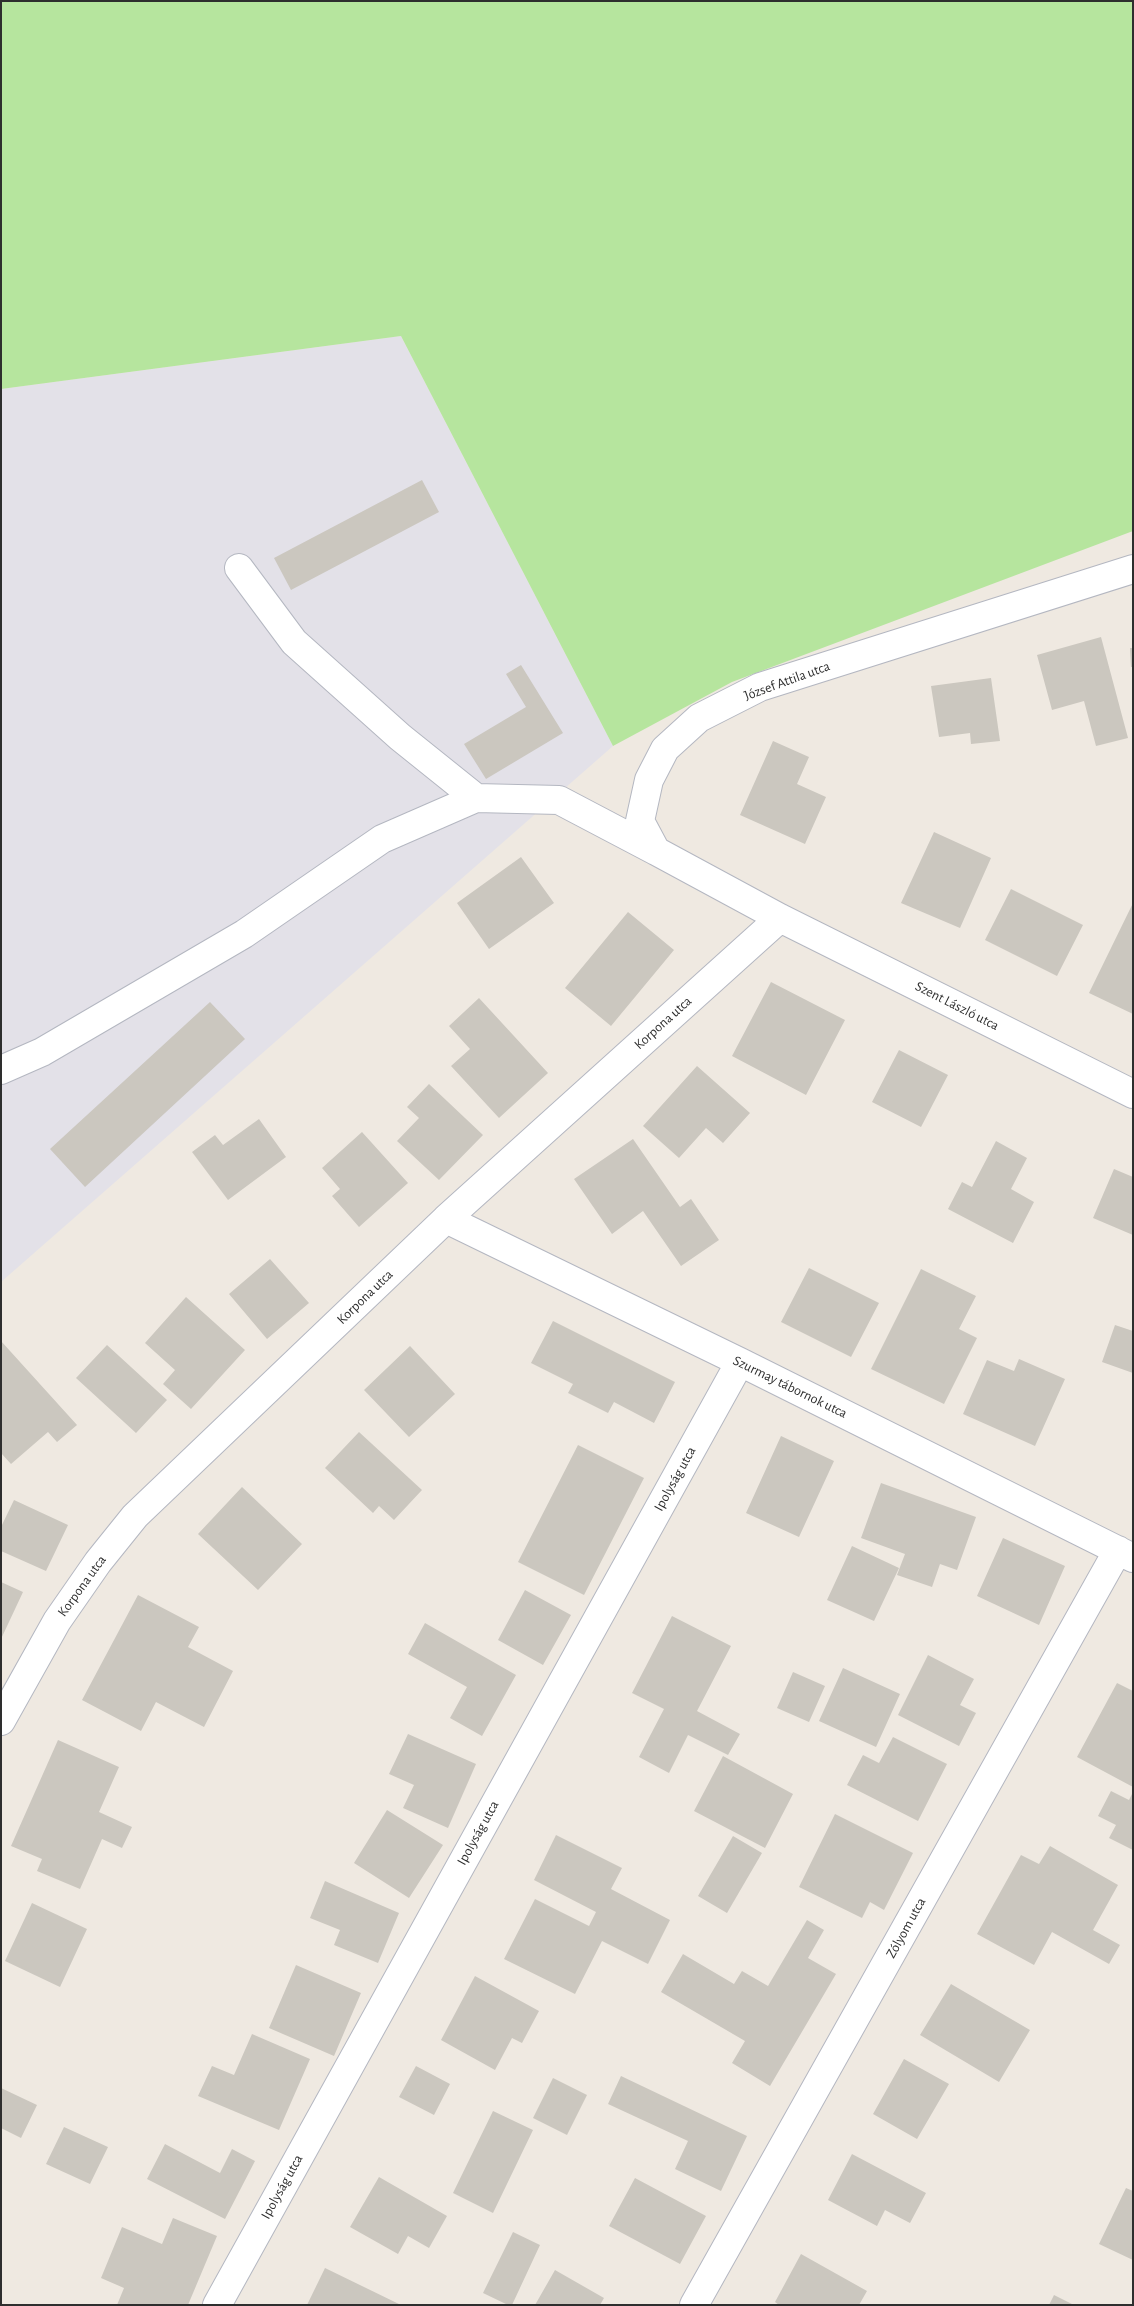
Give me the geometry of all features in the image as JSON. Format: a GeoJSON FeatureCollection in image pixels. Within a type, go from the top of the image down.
{"type":"FeatureCollection","features":[{"type":"Feature","properties":{"kind":"street"},"geometry":{"type":"LineString","coordinates":[[239,568],[294,642],[400,737],[476,798]]}},
{"type":"Feature","properties":{"kind":"street","name":"József Attila utca"},"geometry":{"type":"LineString","coordinates":[[656,851],[640,821],[649,780],[665,749],[699,718],[760,687],[1133,568]]}},
{"type":"Feature","properties":{"kind":"street"},"geometry":{"type":"LineString","coordinates":[[1,1070],[42,1052],[244,934],[382,839],[476,798],[559,800],[780,918]]}},
{"type":"Feature","properties":{"kind":"street","name":"Szent László utca"},"geometry":{"type":"LineString","coordinates":[[780,918],[1133,1094]]}},
{"type":"Feature","properties":{"kind":"street","name":"Korpona utca"},"geometry":{"type":"LineString","coordinates":[[1,1721],[57,1621],[98,1562],[135,1516],[446,1220],[780,918]]}},
{"type":"Feature","properties":{"kind":"street","name":"Szurmay tábornok utca"},"geometry":{"type":"LineString","coordinates":[[446,1220],[740,1362],[1125,1554]]}},
{"type":"Feature","properties":{"kind":"street","name":"Ipolyság utca"},"geometry":{"type":"LineString","coordinates":[[216,2305],[740,1362]]}},
{"type":"Feature","properties":{"kind":"street","name":"Zólyom utca"},"geometry":{"type":"LineString","coordinates":[[694,2305],[1125,1554]]}},
{"type":"Feature","properties":{"kind":"shaded area"},"geometry":{"type":"Polygon","coordinates":[[[401,336],[613,746],[1,1282],[1,389],[401,336]]]}},
{"type":"Feature","properties":{"kind":"green space"},"geometry":{"type":"Polygon","coordinates":[[[1,1],[1133,1],[1133,531],[732,682],[613,746],[401,336],[1,389],[1,1]]]}},
{"type":"Feature","properties":{"kind":"building"},"geometry":{"type":"Polygon","coordinates":[[[422,480],[439,512],[291,590],[274,558],[422,480]]]}},
{"type":"Feature","properties":{"kind":"building"},"geometry":{"type":"Polygon","coordinates":[[[1101,637],[1128,738],[1096,746],[1084,701],[1052,710],[1037,655],[1101,637]]]}},
{"type":"Feature","properties":{"kind":"building"},"geometry":{"type":"Polygon","coordinates":[[[1130,648],[1133,648],[1133,667],[1131,667],[1130,648]]]}},
{"type":"Feature","properties":{"kind":"building"},"geometry":{"type":"Polygon","coordinates":[[[521,665],[563,733],[486,779],[464,744],[526,707],[506,674],[521,665]]]}},
{"type":"Feature","properties":{"kind":"building"},"geometry":{"type":"Polygon","coordinates":[[[991,678],[1000,741],[971,744],[970,733],[939,737],[931,686],[991,678]]]}},
{"type":"Feature","properties":{"kind":"building"},"geometry":{"type":"Polygon","coordinates":[[[773,741],[809,757],[797,784],[826,797],[805,844],[740,815],[773,741]]]}},
{"type":"Feature","properties":{"kind":"building"},"geometry":{"type":"Polygon","coordinates":[[[934,832],[991,858],[960,928],[901,903],[934,832]]]}},
{"type":"Feature","properties":{"kind":"building"},"geometry":{"type":"Polygon","coordinates":[[[521,857],[554,903],[489,949],[457,903],[521,857]]]}},
{"type":"Feature","properties":{"kind":"building"},"geometry":{"type":"Polygon","coordinates":[[[1011,889],[1083,925],[1057,976],[985,940],[1011,889]]]}},
{"type":"Feature","properties":{"kind":"building"},"geometry":{"type":"Polygon","coordinates":[[[1133,903],[1133,1014],[1089,993],[1133,903]]]}},
{"type":"Feature","properties":{"kind":"building"},"geometry":{"type":"Polygon","coordinates":[[[628,912],[674,950],[611,1026],[565,988],[628,912]]]}},
{"type":"Feature","properties":{"kind":"building"},"geometry":{"type":"Polygon","coordinates":[[[771,982],[845,1020],[806,1095],[732,1056],[771,982]]]}},
{"type":"Feature","properties":{"kind":"building"},"geometry":{"type":"Polygon","coordinates":[[[479,998],[548,1073],[499,1118],[451,1066],[470,1049],[449,1026],[479,998]]]}},
{"type":"Feature","properties":{"kind":"building"},"geometry":{"type":"Polygon","coordinates":[[[210,1002],[245,1039],[85,1187],[50,1149],[210,1002]]]}},
{"type":"Feature","properties":{"kind":"building"},"geometry":{"type":"Polygon","coordinates":[[[899,1050],[948,1075],[921,1127],[872,1102],[899,1050]]]}},
{"type":"Feature","properties":{"kind":"building"},"geometry":{"type":"Polygon","coordinates":[[[697,1066],[750,1113],[723,1143],[706,1128],[679,1158],[643,1126],[697,1066]]]}},
{"type":"Feature","properties":{"kind":"building"},"geometry":{"type":"Polygon","coordinates":[[[429,1084],[483,1135],[439,1180],[397,1141],[419,1118],[407,1107],[429,1084]]]}},
{"type":"Feature","properties":{"kind":"building"},"geometry":{"type":"Polygon","coordinates":[[[259,1119],[286,1157],[228,1200],[192,1152],[215,1135],[223,1145],[259,1119]]]}},
{"type":"Feature","properties":{"kind":"building"},"geometry":{"type":"Polygon","coordinates":[[[362,1132],[408,1183],[359,1227],[332,1196],[340,1189],[322,1168],[362,1132]]]}},
{"type":"Feature","properties":{"kind":"building"},"geometry":{"type":"Polygon","coordinates":[[[633,1139],[680,1207],[691,1199],[719,1240],[681,1266],[643,1211],[612,1234],[574,1179],[633,1139]]]}},
{"type":"Feature","properties":{"kind":"building"},"geometry":{"type":"Polygon","coordinates":[[[996,1141],[1027,1158],[1011,1189],[1034,1202],[1013,1243],[948,1209],[962,1182],[972,1187],[996,1141]]]}},
{"type":"Feature","properties":{"kind":"building"},"geometry":{"type":"Polygon","coordinates":[[[1114,1169],[1133,1177],[1133,1235],[1093,1218],[1114,1169]]]}},
{"type":"Feature","properties":{"kind":"building"},"geometry":{"type":"Polygon","coordinates":[[[270,1259],[309,1303],[267,1339],[229,1294],[270,1259]]]}},
{"type":"Feature","properties":{"kind":"building"},"geometry":{"type":"Polygon","coordinates":[[[809,1268],[879,1303],[851,1357],[781,1322],[809,1268]]]}},
{"type":"Feature","properties":{"kind":"building"},"geometry":{"type":"Polygon","coordinates":[[[921,1269],[976,1296],[959,1329],[977,1338],[944,1404],[871,1369],[921,1269]]]}},
{"type":"Feature","properties":{"kind":"building"},"geometry":{"type":"Polygon","coordinates":[[[186,1297],[245,1350],[191,1409],[163,1384],[175,1370],[145,1343],[186,1297]]]}},
{"type":"Feature","properties":{"kind":"building"},"geometry":{"type":"Polygon","coordinates":[[[553,1321],[675,1382],[654,1423],[614,1402],[608,1413],[568,1393],[573,1384],[531,1363],[553,1321]]]}},
{"type":"Feature","properties":{"kind":"building"},"geometry":{"type":"Polygon","coordinates":[[[1115,1325],[1133,1331],[1133,1373],[1102,1362],[1115,1325]]]}},
{"type":"Feature","properties":{"kind":"building"},"geometry":{"type":"Polygon","coordinates":[[[1,1341],[77,1425],[57,1442],[48,1432],[11,1464],[1,1453],[1,1341]]]}},
{"type":"Feature","properties":{"kind":"building"},"geometry":{"type":"Polygon","coordinates":[[[107,1345],[167,1400],[136,1433],[76,1378],[107,1345]]]}},
{"type":"Feature","properties":{"kind":"building"},"geometry":{"type":"Polygon","coordinates":[[[410,1346],[455,1394],[409,1437],[364,1390],[410,1346]]]}},
{"type":"Feature","properties":{"kind":"building"},"geometry":{"type":"Polygon","coordinates":[[[1019,1359],[1065,1379],[1035,1446],[963,1414],[987,1360],[1014,1371],[1019,1359]]]}},
{"type":"Feature","properties":{"kind":"building"},"geometry":{"type":"Polygon","coordinates":[[[359,1432],[422,1490],[394,1520],[379,1506],[373,1513],[325,1468],[359,1432]]]}},
{"type":"Feature","properties":{"kind":"building"},"geometry":{"type":"Polygon","coordinates":[[[781,1436],[834,1461],[799,1537],[746,1513],[781,1436]]]}},
{"type":"Feature","properties":{"kind":"building"},"geometry":{"type":"Polygon","coordinates":[[[578,1445],[644,1478],[584,1595],[518,1562],[578,1445]]]}},
{"type":"Feature","properties":{"kind":"building"},"geometry":{"type":"Polygon","coordinates":[[[881,1483],[976,1517],[957,1570],[940,1564],[932,1587],[897,1575],[905,1554],[861,1538],[881,1483]]]}},
{"type":"Feature","properties":{"kind":"building"},"geometry":{"type":"Polygon","coordinates":[[[242,1487],[302,1544],[258,1590],[198,1534],[242,1487]]]}},
{"type":"Feature","properties":{"kind":"building"},"geometry":{"type":"Polygon","coordinates":[[[14,1500],[68,1525],[46,1571],[1,1551],[1,1527],[14,1500]]]}},
{"type":"Feature","properties":{"kind":"building"},"geometry":{"type":"Polygon","coordinates":[[[1003,1538],[1065,1566],[1039,1625],[977,1596],[1003,1538]]]}},
{"type":"Feature","properties":{"kind":"building"},"geometry":{"type":"Polygon","coordinates":[[[852,1546],[899,1568],[874,1621],[827,1600],[852,1546]]]}},
{"type":"Feature","properties":{"kind":"building"},"geometry":{"type":"Polygon","coordinates":[[[1,1582],[23,1592],[1,1639],[1,1582]]]}},
{"type":"Feature","properties":{"kind":"building"},"geometry":{"type":"Polygon","coordinates":[[[525,1590],[571,1615],[543,1665],[498,1640],[525,1590]]]}},
{"type":"Feature","properties":{"kind":"building"},"geometry":{"type":"Polygon","coordinates":[[[138,1595],[199,1627],[188,1647],[233,1671],[204,1727],[156,1702],[141,1731],[82,1700],[138,1595]]]}},
{"type":"Feature","properties":{"kind":"building"},"geometry":{"type":"Polygon","coordinates":[[[672,1616],[731,1646],[697,1711],[740,1734],[728,1755],[688,1735],[669,1773],[639,1757],[664,1709],[632,1693],[672,1616]]]}},
{"type":"Feature","properties":{"kind":"building"},"geometry":{"type":"Polygon","coordinates":[[[425,1623],[516,1675],[482,1736],[450,1718],[467,1687],[408,1654],[425,1623]]]}},
{"type":"Feature","properties":{"kind":"building"},"geometry":{"type":"Polygon","coordinates":[[[928,1655],[974,1679],[960,1705],[976,1713],[959,1746],[898,1715],[928,1655]]]}},
{"type":"Feature","properties":{"kind":"building"},"geometry":{"type":"Polygon","coordinates":[[[843,1668],[900,1694],[876,1747],[819,1721],[843,1668]]]}},
{"type":"Feature","properties":{"kind":"building"},"geometry":{"type":"Polygon","coordinates":[[[793,1672],[825,1686],[809,1722],[777,1708],[793,1672]]]}},
{"type":"Feature","properties":{"kind":"building"},"geometry":{"type":"Polygon","coordinates":[[[1117,1683],[1133,1691],[1133,1787],[1077,1757],[1117,1683]]]}},
{"type":"Feature","properties":{"kind":"building"},"geometry":{"type":"Polygon","coordinates":[[[408,1734],[476,1764],[448,1828],[403,1808],[414,1785],[389,1774],[408,1734]]]}},
{"type":"Feature","properties":{"kind":"building"},"geometry":{"type":"Polygon","coordinates":[[[893,1737],[947,1764],[918,1821],[847,1785],[863,1755],[879,1763],[893,1737]]]}},
{"type":"Feature","properties":{"kind":"building"},"geometry":{"type":"Polygon","coordinates":[[[58,1740],[119,1767],[99,1812],[132,1827],[122,1848],[102,1839],[80,1889],[37,1871],[42,1859],[11,1846],[58,1740]]]}},
{"type":"Feature","properties":{"kind":"building"},"geometry":{"type":"Polygon","coordinates":[[[723,1756],[793,1794],[765,1848],[694,1811],[723,1756]]]}},
{"type":"Feature","properties":{"kind":"building"},"geometry":{"type":"Polygon","coordinates":[[[1111,1791],[1129,1800],[1133,1792],[1133,1850],[1109,1838],[1116,1825],[1098,1816],[1111,1791]]]}},
{"type":"Feature","properties":{"kind":"building"},"geometry":{"type":"Polygon","coordinates":[[[387,1810],[443,1845],[409,1898],[354,1863],[387,1810]]]}},
{"type":"Feature","properties":{"kind":"building"},"geometry":{"type":"Polygon","coordinates":[[[835,1814],[913,1853],[884,1910],[870,1902],[862,1918],[799,1887],[835,1814]]]}},
{"type":"Feature","properties":{"kind":"building"},"geometry":{"type":"Polygon","coordinates":[[[556,1835],[622,1868],[611,1889],[670,1920],[648,1964],[602,1941],[575,1994],[504,1959],[535,1899],[589,1926],[596,1912],[534,1880],[556,1835]]]}},
{"type":"Feature","properties":{"kind":"building"},"geometry":{"type":"Polygon","coordinates":[[[733,1836],[762,1853],[727,1913],[698,1896],[733,1836]]]}},
{"type":"Feature","properties":{"kind":"building"},"geometry":{"type":"Polygon","coordinates":[[[1050,1846],[1118,1885],[1093,1930],[1120,1945],[1109,1964],[1052,1932],[1034,1965],[977,1934],[1021,1855],[1039,1864],[1050,1846]]]}},
{"type":"Feature","properties":{"kind":"building"},"geometry":{"type":"Polygon","coordinates":[[[325,1881],[399,1913],[378,1963],[334,1945],[340,1930],[310,1918],[325,1881]]]}},
{"type":"Feature","properties":{"kind":"building"},"geometry":{"type":"Polygon","coordinates":[[[32,1903],[87,1929],[60,1987],[5,1961],[32,1903]]]}},
{"type":"Feature","properties":{"kind":"building"},"geometry":{"type":"Polygon","coordinates":[[[807,1920],[824,1930],[808,1958],[836,1974],[770,2086],[732,2063],[745,2041],[661,1992],[683,1954],[734,1984],[742,1971],[768,1986],[807,1920]]]}},
{"type":"Feature","properties":{"kind":"building"},"geometry":{"type":"Polygon","coordinates":[[[296,1965],[361,1993],[334,2056],[269,2028],[296,1965]]]}},
{"type":"Feature","properties":{"kind":"building"},"geometry":{"type":"Polygon","coordinates":[[[475,1976],[539,2011],[522,2043],[512,2038],[495,2070],[441,2040],[475,1976]]]}},
{"type":"Feature","properties":{"kind":"building"},"geometry":{"type":"Polygon","coordinates":[[[951,1984],[1030,2030],[999,2082],[920,2035],[951,1984]]]}},
{"type":"Feature","properties":{"kind":"building"},"geometry":{"type":"Polygon","coordinates":[[[252,2034],[310,2059],[279,2130],[198,2096],[212,2066],[234,2075],[252,2034]]]}},
{"type":"Feature","properties":{"kind":"building"},"geometry":{"type":"Polygon","coordinates":[[[904,2059],[949,2084],[917,2139],[873,2114],[904,2059]]]}},
{"type":"Feature","properties":{"kind":"building"},"geometry":{"type":"Polygon","coordinates":[[[416,2066],[450,2084],[434,2115],[399,2097],[416,2066]]]}},
{"type":"Feature","properties":{"kind":"building"},"geometry":{"type":"Polygon","coordinates":[[[621,2076],[747,2136],[721,2191],[675,2169],[688,2141],[608,2104],[621,2076]]]}},
{"type":"Feature","properties":{"kind":"building"},"geometry":{"type":"Polygon","coordinates":[[[553,2078],[587,2095],[567,2135],[533,2118],[553,2078]]]}},
{"type":"Feature","properties":{"kind":"building"},"geometry":{"type":"Polygon","coordinates":[[[1,2088],[37,2105],[21,2138],[1,2128],[1,2088]]]}},
{"type":"Feature","properties":{"kind":"building"},"geometry":{"type":"Polygon","coordinates":[[[493,2111],[533,2130],[493,2213],[453,2193],[493,2111]]]}},
{"type":"Feature","properties":{"kind":"building"},"geometry":{"type":"Polygon","coordinates":[[[64,2127],[108,2147],[90,2184],[46,2164],[64,2127]]]}},
{"type":"Feature","properties":{"kind":"building"},"geometry":{"type":"Polygon","coordinates":[[[165,2144],[220,2173],[232,2149],[255,2161],[225,2219],[147,2179],[165,2144]]]}},
{"type":"Feature","properties":{"kind":"building"},"geometry":{"type":"Polygon","coordinates":[[[852,2154],[926,2193],[910,2223],[885,2210],[877,2226],[828,2200],[852,2154]]]}},
{"type":"Feature","properties":{"kind":"building"},"geometry":{"type":"Polygon","coordinates":[[[379,2177],[447,2216],[429,2248],[408,2236],[398,2254],[350,2227],[379,2177]]]}},
{"type":"Feature","properties":{"kind":"building"},"geometry":{"type":"Polygon","coordinates":[[[635,2178],[706,2216],[680,2264],[609,2226],[635,2178]]]}},
{"type":"Feature","properties":{"kind":"building"},"geometry":{"type":"Polygon","coordinates":[[[1126,2188],[1133,2191],[1133,2260],[1099,2244],[1126,2188]]]}},
{"type":"Feature","properties":{"kind":"building"},"geometry":{"type":"Polygon","coordinates":[[[173,2218],[217,2236],[188,2305],[117,2305],[124,2288],[101,2278],[122,2227],[162,2244],[173,2218]]]}},
{"type":"Feature","properties":{"kind":"building"},"geometry":{"type":"Polygon","coordinates":[[[513,2232],[540,2245],[512,2305],[508,2305],[483,2293],[513,2232]]]}},
{"type":"Feature","properties":{"kind":"building"},"geometry":{"type":"Polygon","coordinates":[[[801,2254],[867,2291],[859,2305],[779,2305],[775,2302],[801,2254]]]}},
{"type":"Feature","properties":{"kind":"building"},"geometry":{"type":"Polygon","coordinates":[[[325,2268],[401,2305],[307,2305],[325,2268]]]}},
{"type":"Feature","properties":{"kind":"building"},"geometry":{"type":"Polygon","coordinates":[[[555,2270],[604,2298],[600,2305],[535,2305],[555,2270]]]}},
{"type":"Feature","properties":{"kind":"building"},"geometry":{"type":"Polygon","coordinates":[[[1054,2295],[1074,2305],[1049,2305],[1054,2295]]]}}]}
